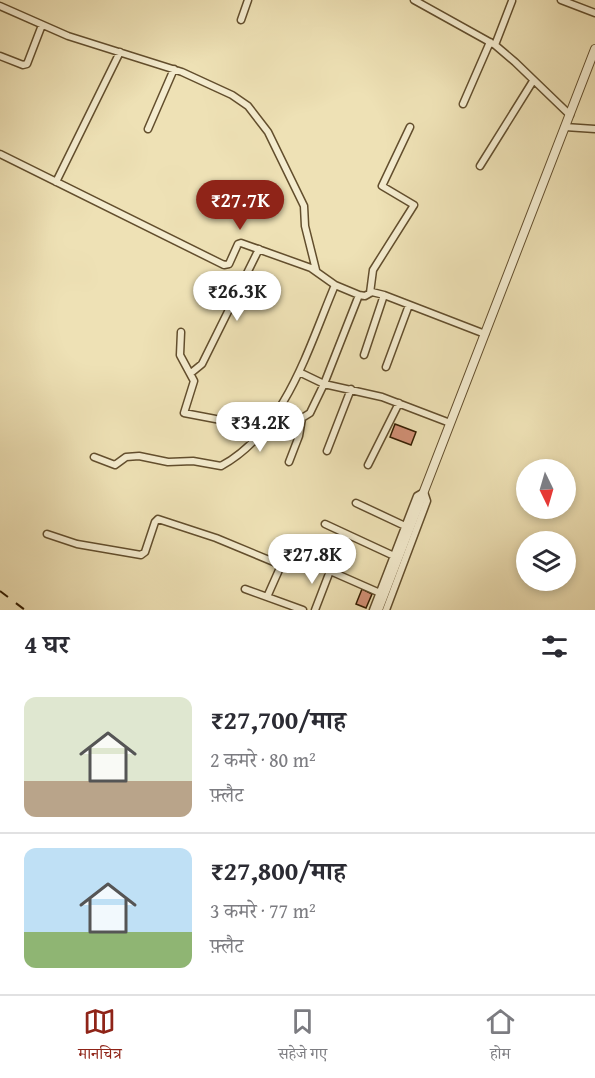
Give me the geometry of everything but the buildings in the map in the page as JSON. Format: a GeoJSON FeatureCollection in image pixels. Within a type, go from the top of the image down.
{"type":"FeatureCollection","features":[{"type":"Feature","properties":{"kind":"street"},"geometry":{"type":"LineString","coordinates":[[241,20],[248,0]]}},
{"type":"Feature","properties":{"kind":"street"},"geometry":{"type":"LineString","coordinates":[[414,0],[493,44],[570,115]]}},
{"type":"Feature","properties":{"kind":"street"},"geometry":{"type":"LineString","coordinates":[[561,0],[595,13]]}},
{"type":"Feature","properties":{"kind":"street"},"geometry":{"type":"LineString","coordinates":[[463,104],[512,1]]}},
{"type":"Feature","properties":{"kind":"street"},"geometry":{"type":"LineString","coordinates":[[0,6],[68,36],[174,69],[240,100],[255,114],[268,132],[304,206],[305,226],[316,270]]}},
{"type":"Feature","properties":{"kind":"street"},"geometry":{"type":"LineString","coordinates":[[0,56],[23,65],[27,63],[42,25]]}},
{"type":"Feature","properties":{"kind":"street"},"geometry":{"type":"LineString","coordinates":[[378,610],[565,127],[591,70],[595,49]]}},
{"type":"Feature","properties":{"kind":"street"},"geometry":{"type":"LineString","coordinates":[[56,182],[120,52]]}},
{"type":"Feature","properties":{"kind":"street"},"geometry":{"type":"LineString","coordinates":[[148,129],[174,69]]}},
{"type":"Feature","properties":{"kind":"street"},"geometry":{"type":"LineString","coordinates":[[480,166],[533,81]]}},
{"type":"Feature","properties":{"kind":"street"},"geometry":{"type":"LineString","coordinates":[[370,293],[373,270],[414,205],[382,186],[410,127]]}},
{"type":"Feature","properties":{"kind":"street"},"geometry":{"type":"LineString","coordinates":[[565,127],[595,129]]}},
{"type":"Feature","properties":{"kind":"street"},"geometry":{"type":"LineString","coordinates":[[0,154],[224,264],[229,264],[239,243],[316,270],[334,285],[359,295],[364,296],[370,293],[384,295],[485,334]]}},
{"type":"Feature","properties":{"kind":"street"},"geometry":{"type":"LineString","coordinates":[[191,373],[202,364],[259,249]]}},
{"type":"Feature","properties":{"kind":"street"},"geometry":{"type":"LineString","coordinates":[[94,457],[115,465],[126,457],[139,456],[168,462],[189,460],[221,466],[242,454],[255,441],[290,391],[334,285]]}},
{"type":"Feature","properties":{"kind":"street"},"geometry":{"type":"LineString","coordinates":[[289,462],[299,436],[302,417],[310,415],[359,295]]}},
{"type":"Feature","properties":{"kind":"street"},"geometry":{"type":"LineString","coordinates":[[364,355],[384,295]]}},
{"type":"Feature","properties":{"kind":"street"},"geometry":{"type":"LineString","coordinates":[[386,367],[410,305]]}},
{"type":"Feature","properties":{"kind":"street"},"geometry":{"type":"LineString","coordinates":[[181,332],[180,355],[194,381],[184,413],[226,421],[255,441]]}},
{"type":"Feature","properties":{"kind":"street"},"geometry":{"type":"LineString","coordinates":[[299,372],[324,384],[399,403],[450,423]]}},
{"type":"Feature","properties":{"kind":"street"},"geometry":{"type":"LineString","coordinates":[[327,451],[351,389]]}},
{"type":"Feature","properties":{"kind":"street"},"geometry":{"type":"LineString","coordinates":[[368,465],[399,403]]}},
{"type":"Feature","properties":{"kind":"street"},"geometry":{"type":"LineString","coordinates":[[373,610],[417,496],[423,496]]}},
{"type":"Feature","properties":{"kind":"street"},"geometry":{"type":"LineString","coordinates":[[386,610],[427,501],[423,496]]}},
{"type":"Feature","properties":{"kind":"street"},"geometry":{"type":"LineString","coordinates":[[356,503],[405,526]]}},
{"type":"Feature","properties":{"kind":"street"},"geometry":{"type":"LineString","coordinates":[[47,534],[77,544],[141,555],[145,552],[154,522],[158,519],[216,538],[281,566]]}},
{"type":"Feature","properties":{"kind":"street"},"geometry":{"type":"LineString","coordinates":[[325,524],[394,556]]}},
{"type":"Feature","properties":{"kind":"street"},"geometry":{"type":"LineString","coordinates":[[267,597],[289,552],[380,593]]}},
{"type":"Feature","properties":{"kind":"street"},"geometry":{"type":"LineString","coordinates":[[315,610],[330,571]]}},
{"type":"Feature","properties":{"kind":"street"},"geometry":{"type":"LineString","coordinates":[[245,589],[287,607],[303,610]]}},
{"type":"Feature","properties":{"kind":"railway"},"geometry":{"type":"LineString","coordinates":[[0,591],[25,610]]}}]}
